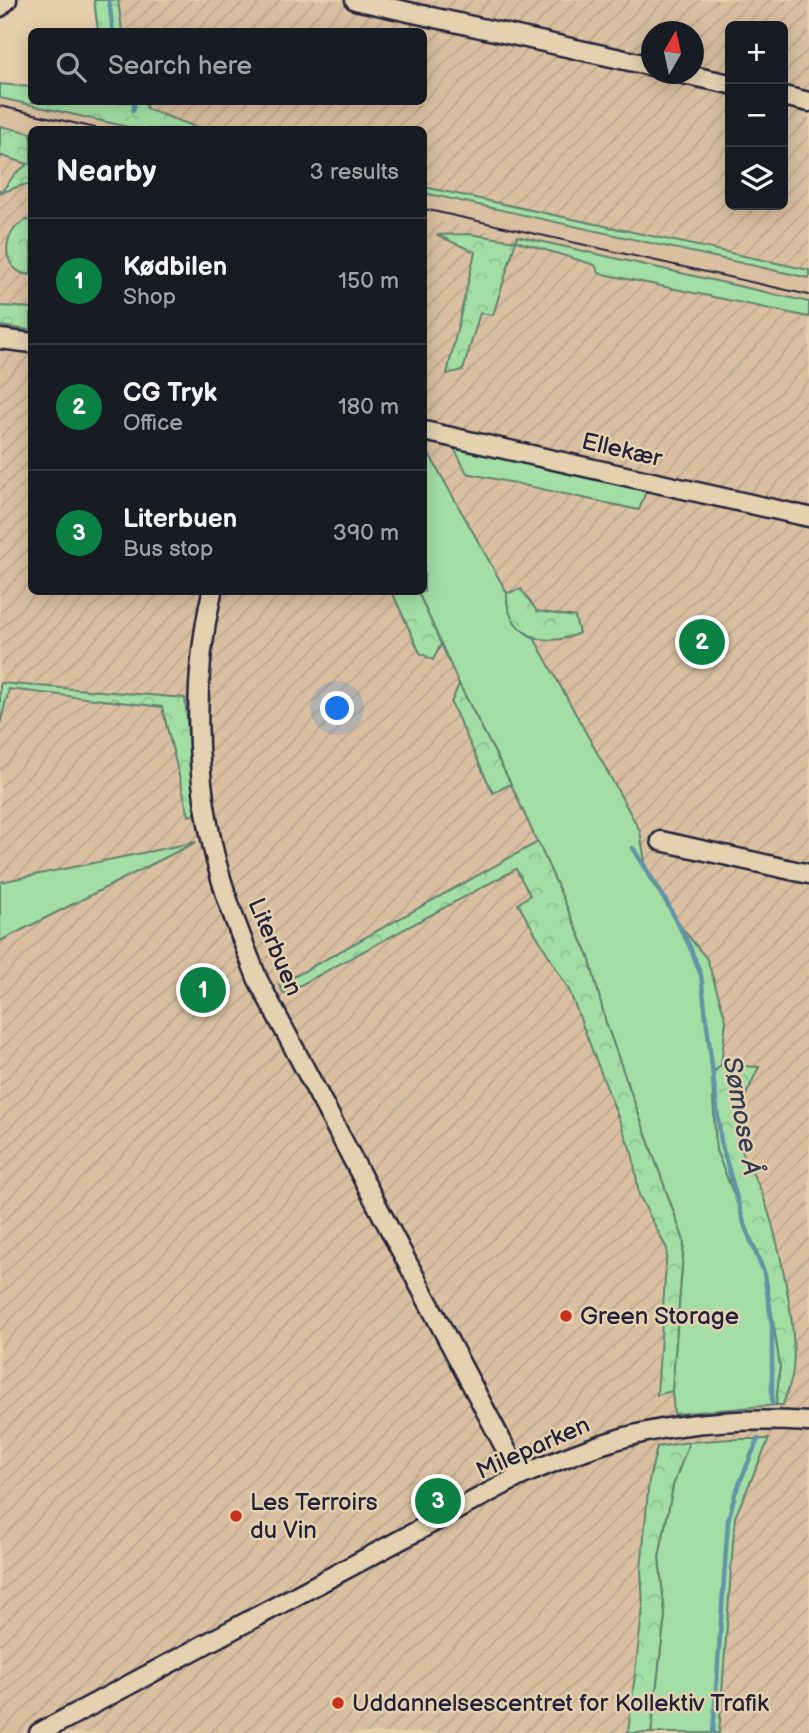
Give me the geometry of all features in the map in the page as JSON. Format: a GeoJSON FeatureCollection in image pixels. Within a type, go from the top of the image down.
{"type":"FeatureCollection","features":[{"type":"Feature","properties":{"kind":"street"},"geometry":{"type":"LineString","coordinates":[[0,7],[8,0]]}},
{"type":"Feature","properties":{"kind":"street"},"geometry":{"type":"LineString","coordinates":[[355,0],[641,64]]}},
{"type":"Feature","properties":{"kind":"street"},"geometry":{"type":"LineString","coordinates":[[704,78],[725,83]]}},
{"type":"Feature","properties":{"kind":"street"},"geometry":{"type":"LineString","coordinates":[[788,97],[809,102]]}},
{"type":"Feature","properties":{"kind":"street"},"geometry":{"type":"LineString","coordinates":[[0,339],[28,342]]}},
{"type":"Feature","properties":{"kind":"street","name":"Ellekær"},"geometry":{"type":"LineString","coordinates":[[427,432],[809,517]]}},
{"type":"Feature","properties":{"kind":"street","name":"Literbuen"},"geometry":{"type":"LineString","coordinates":[[211,595],[205,620],[200,669],[198,730],[203,789],[213,849],[234,920],[258,980],[520,1476]]}},
{"type":"Feature","properties":{"kind":"street"},"geometry":{"type":"LineString","coordinates":[[661,841],[809,874]]}},
{"type":"Feature","properties":{"kind":"street","name":"Mileparken"},"geometry":{"type":"LineString","coordinates":[[39,1733],[520,1476],[608,1442],[649,1432],[729,1422],[809,1422]]}},
{"type":"Feature","properties":{"kind":"shaded area"},"geometry":{"type":"Polygon","coordinates":[[[105,0],[809,0],[809,278],[427,194],[427,126],[134,126],[117,105],[427,105],[427,28],[107,28],[105,0]]]}},
{"type":"Feature","properties":{"kind":"shaded area"},"geometry":{"type":"Polygon","coordinates":[[[0,98],[124,126],[28,126],[28,132],[0,126],[0,98]]]}},
{"type":"Feature","properties":{"kind":"shaded area"},"geometry":{"type":"Polygon","coordinates":[[[0,130],[28,135],[28,595],[427,595],[427,219],[517,236],[809,302],[809,1733],[0,1733],[0,130]]]}},
{"type":"Feature","properties":{"kind":"shaded area"},"geometry":{"type":"Polygon","coordinates":[[[427,194],[809,278],[809,302],[517,236],[427,219],[427,194]]]}},
{"type":"Feature","properties":{"kind":"green space"},"geometry":{"type":"Polygon","coordinates":[[[94,0],[118,0],[122,28],[98,28],[94,0]]]}},
{"type":"Feature","properties":{"kind":"green space"},"geometry":{"type":"Polygon","coordinates":[[[0,84],[28,87],[28,104],[0,98],[0,84]]]}},
{"type":"Feature","properties":{"kind":"green space"},"geometry":{"type":"Polygon","coordinates":[[[31,105],[146,105],[147,109],[193,126],[124,126],[31,105]]]}},
{"type":"Feature","properties":{"kind":"green space"},"geometry":{"type":"Polygon","coordinates":[[[0,126],[28,132],[28,164],[2,156],[0,159],[0,126]]]}},
{"type":"Feature","properties":{"kind":"green space"},"geometry":{"type":"Polygon","coordinates":[[[28,164],[28,185],[0,193],[0,190],[2,191],[15,174],[28,164]]]}},
{"type":"Feature","properties":{"kind":"green space"},"geometry":{"type":"Polygon","coordinates":[[[427,188],[809,270],[809,278],[427,194],[427,188]]]}},
{"type":"Feature","properties":{"kind":"green space"},"geometry":{"type":"Polygon","coordinates":[[[28,220],[28,274],[14,267],[7,250],[8,241],[18,225],[28,220]]]}},
{"type":"Feature","properties":{"kind":"green space"},"geometry":{"type":"Polygon","coordinates":[[[469,234],[516,241],[493,315],[480,313],[463,370],[447,374],[475,252],[437,235],[469,234]]]}},
{"type":"Feature","properties":{"kind":"green space"},"geometry":{"type":"Polygon","coordinates":[[[517,236],[809,302],[809,317],[599,273],[595,265],[516,241],[517,236]]]}},
{"type":"Feature","properties":{"kind":"green space"},"geometry":{"type":"Polygon","coordinates":[[[0,306],[28,308],[28,330],[0,326],[0,306]]]}},
{"type":"Feature","properties":{"kind":"green space"},"geometry":{"type":"Polygon","coordinates":[[[454,448],[646,491],[639,510],[467,473],[454,448]]]}},
{"type":"Feature","properties":{"kind":"green space"},"geometry":{"type":"Polygon","coordinates":[[[427,450],[507,593],[508,607],[514,620],[534,638],[640,831],[647,875],[681,927],[707,959],[726,1020],[721,1065],[712,1075],[716,1150],[766,1274],[780,1366],[776,1405],[674,1414],[672,1390],[684,1241],[606,1023],[589,957],[511,784],[459,684],[419,595],[427,595],[427,450]]]}},
{"type":"Feature","properties":{"kind":"green space"},"geometry":{"type":"Polygon","coordinates":[[[521,589],[537,611],[575,617],[579,633],[554,640],[541,639],[520,629],[508,607],[507,593],[521,589]]]}},
{"type":"Feature","properties":{"kind":"green space"},"geometry":{"type":"Polygon","coordinates":[[[393,595],[419,595],[441,644],[433,660],[420,653],[393,595]]]}},
{"type":"Feature","properties":{"kind":"green space"},"geometry":{"type":"Polygon","coordinates":[[[0,683],[185,698],[195,814],[189,816],[162,707],[9,689],[0,724],[0,683]]]}},
{"type":"Feature","properties":{"kind":"green space"},"geometry":{"type":"Polygon","coordinates":[[[459,684],[511,784],[493,793],[451,703],[459,684]]]}},
{"type":"Feature","properties":{"kind":"green space"},"geometry":{"type":"Polygon","coordinates":[[[196,842],[0,941],[0,882],[196,842]]]}},
{"type":"Feature","properties":{"kind":"green space"},"geometry":{"type":"Polygon","coordinates":[[[538,842],[589,957],[606,1023],[684,1241],[672,1391],[657,1395],[667,1249],[639,1195],[633,1156],[569,990],[518,904],[530,895],[516,869],[284,994],[279,985],[538,842]]]}},
{"type":"Feature","properties":{"kind":"green space"},"geometry":{"type":"Polygon","coordinates":[[[721,1065],[759,1067],[741,1110],[739,1138],[743,1154],[769,1213],[790,1307],[793,1370],[783,1405],[776,1405],[780,1366],[766,1274],[716,1150],[712,1074],[721,1065]]]}},
{"type":"Feature","properties":{"kind":"green space"},"geometry":{"type":"Polygon","coordinates":[[[769,1439],[735,1517],[719,1733],[651,1733],[665,1615],[659,1557],[673,1486],[689,1442],[769,1439]]]}},
{"type":"Feature","properties":{"kind":"green space"},"geometry":{"type":"Polygon","coordinates":[[[689,1442],[673,1486],[659,1557],[665,1615],[651,1733],[628,1733],[643,1606],[641,1570],[649,1480],[657,1447],[689,1442]]]}},
{"type":"Feature","properties":{"kind":"waterway","name":"Sømose Å"},"geometry":{"type":"LineString","coordinates":[[109,0],[112,28]]}},
{"type":"Feature","properties":{"kind":"waterway","name":"Sømose Å"},"geometry":{"type":"LineString","coordinates":[[133,111],[134,105]]}},
{"type":"Feature","properties":{"kind":"waterway","name":"Sømose Å"},"geometry":{"type":"LineString","coordinates":[[633,848],[665,899],[701,975],[721,1142],[745,1227],[764,1273],[772,1324],[772,1403]]}},
{"type":"Feature","properties":{"kind":"waterway","name":"Sømose Å"},"geometry":{"type":"LineString","coordinates":[[713,1733],[728,1521],[735,1494],[758,1439]]}},
{"type":"Feature","properties":{"kind":"tram line"},"geometry":{"type":"LineString","coordinates":[[0,106],[87,126]]}},
{"type":"Feature","properties":{"kind":"tram line"},"geometry":{"type":"LineString","coordinates":[[427,210],[809,295]]}},
{"type":"Feature","properties":{"kind":"place","name":"CG Tryk"},"geometry":{"type":"Point","coordinates":[702,642]}},
{"type":"Feature","properties":{"kind":"place","name":"Kødbilen"},"geometry":{"type":"Point","coordinates":[203,990]}},
{"type":"Feature","properties":{"kind":"place","name":"Green Storage"},"geometry":{"type":"Point","coordinates":[566,1316]}},
{"type":"Feature","properties":{"kind":"place","name":"Literbuen"},"geometry":{"type":"Point","coordinates":[438,1501]}},
{"type":"Feature","properties":{"kind":"place","name":"Les Terroirs du Vin"},"geometry":{"type":"Point","coordinates":[236,1516]}},
{"type":"Feature","properties":{"kind":"place","name":"Uddannelsescentret for Kollektiv Trafik"},"geometry":{"type":"Point","coordinates":[338,1703]}}]}
